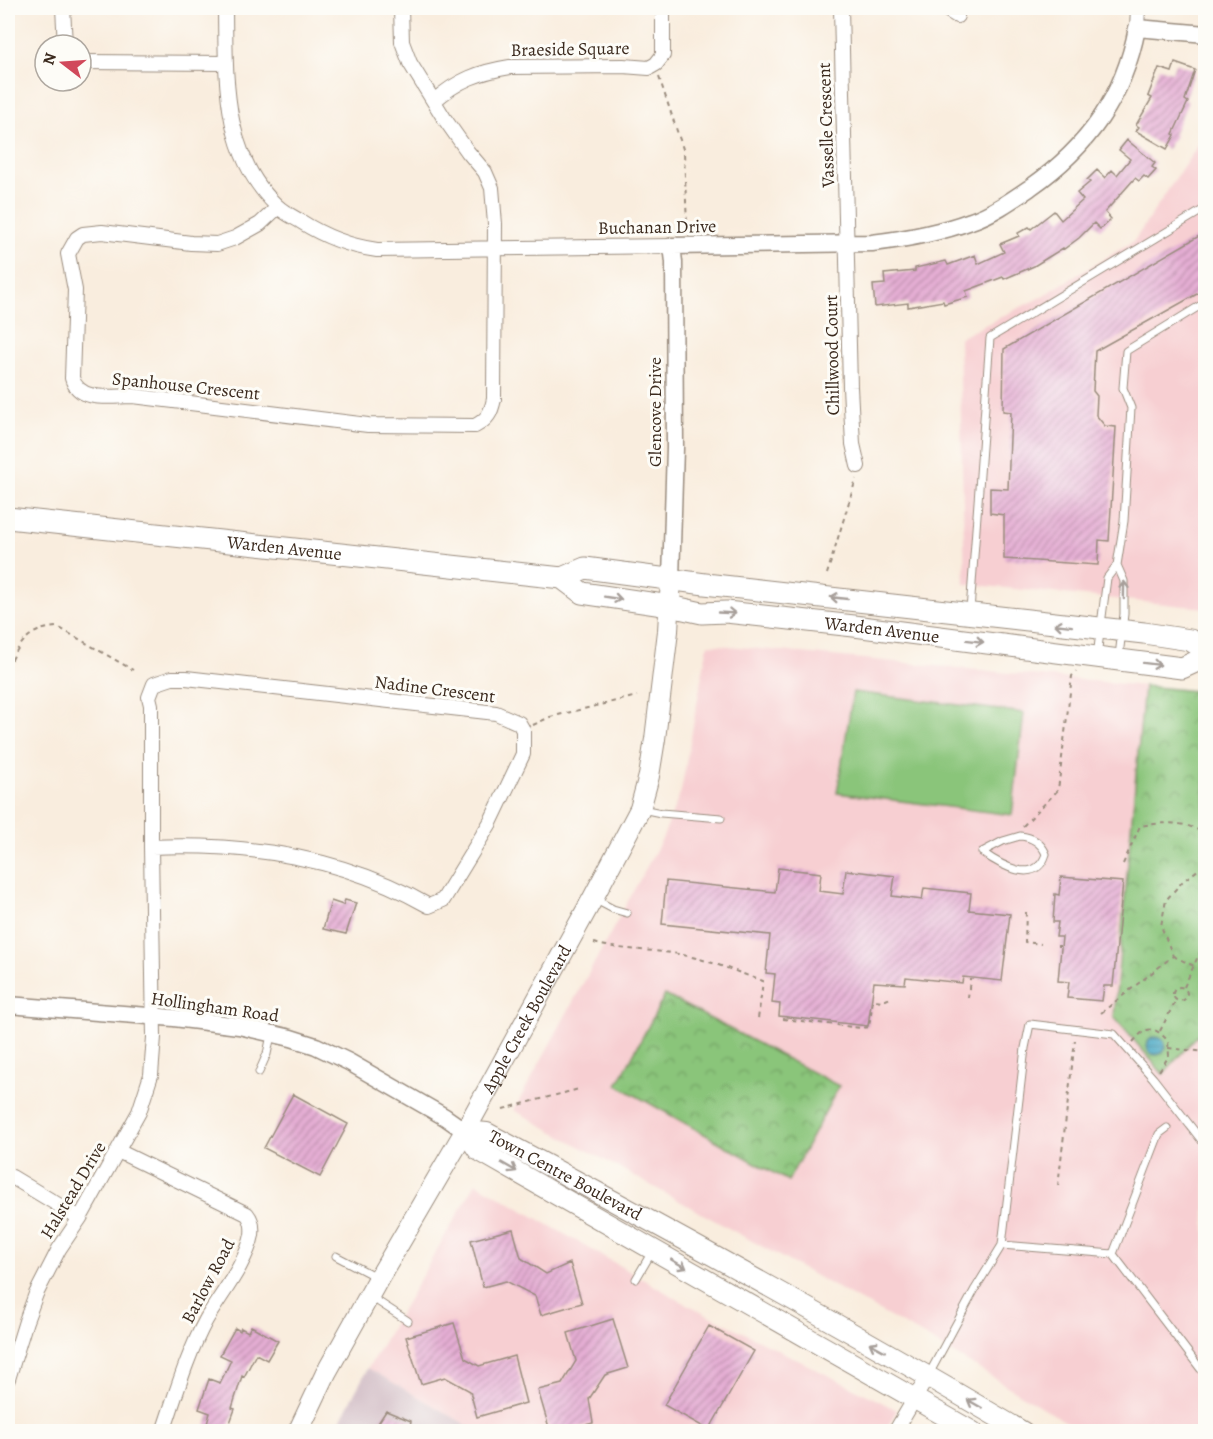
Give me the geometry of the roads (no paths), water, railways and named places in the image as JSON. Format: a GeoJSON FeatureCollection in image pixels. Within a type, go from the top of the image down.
{"type":"FeatureCollection","features":[{"type":"Feature","properties":{"kind":"main road","name":"Warden Avenue"},"geometry":{"type":"LineString","coordinates":[[8,518],[561,578],[585,568],[705,584],[1122,630],[1190,640],[1206,650]]}},
{"type":"Feature","properties":{"kind":"main road","name":"Warden Avenue"},"geometry":{"type":"LineString","coordinates":[[561,578],[582,593],[702,613],[726,612],[854,626],[1182,668],[1206,657]]}},
{"type":"Feature","properties":{"kind":"main road","name":"Apple Creek Boulevard"},"geometry":{"type":"LineString","coordinates":[[298,1431],[368,1296],[465,1131],[640,809],[649,776],[655,739],[669,631],[671,579]]}},
{"type":"Feature","properties":{"kind":"main road","name":"Town Centre Boulevard"},"geometry":{"type":"LineString","coordinates":[[465,1131],[478,1150],[974,1431]]}},
{"type":"Feature","properties":{"kind":"main road","name":"Town Centre Boulevard"},"geometry":{"type":"LineString","coordinates":[[465,1131],[487,1133],[649,1219],[1023,1431]]}},
{"type":"Feature","properties":{"kind":"street"},"geometry":{"type":"LineString","coordinates":[[63,8],[64,33]]}},
{"type":"Feature","properties":{"kind":"street","name":"Buchanan Drive"},"geometry":{"type":"LineString","coordinates":[[225,8],[230,113],[241,153],[249,171],[278,207],[325,237],[357,248],[377,250],[847,243],[902,240],[973,221],[1011,201],[1048,175],[1071,154],[1105,112],[1132,57],[1138,8]]}},
{"type":"Feature","properties":{"kind":"street"},"geometry":{"type":"LineString","coordinates":[[401,8],[402,42],[419,80],[468,152],[485,172],[492,188],[495,248]]}},
{"type":"Feature","properties":{"kind":"street","name":"Braeside Square"},"geometry":{"type":"LineString","coordinates":[[434,101],[451,86],[493,69],[612,66],[649,68],[656,64],[663,55],[663,8]]}},
{"type":"Feature","properties":{"kind":"street","name":"Vasselle Crescent"},"geometry":{"type":"LineString","coordinates":[[841,8],[847,243]]}},
{"type":"Feature","properties":{"kind":"street"},"geometry":{"type":"LineString","coordinates":[[944,8],[957,16]]}},
{"type":"Feature","properties":{"kind":"street"},"geometry":{"type":"LineString","coordinates":[[1137,28],[1206,34]]}},
{"type":"Feature","properties":{"kind":"street"},"geometry":{"type":"LineString","coordinates":[[93,62],[226,63]]}},
{"type":"Feature","properties":{"kind":"street","name":"Spanhouse Crescent"},"geometry":{"type":"LineString","coordinates":[[278,207],[260,224],[235,238],[217,244],[102,232],[83,234],[77,238],[68,254],[75,290],[72,378],[76,390],[94,396],[133,396],[368,425],[475,426],[485,421],[491,413],[494,399],[495,248]]}},
{"type":"Feature","properties":{"kind":"street","name":"Chillwood Court"},"geometry":{"type":"LineString","coordinates":[[847,243],[850,387],[853,444],[858,466]]}},
{"type":"Feature","properties":{"kind":"street","name":"Glencove Drive"},"geometry":{"type":"LineString","coordinates":[[671,579],[675,448],[672,246]]}},
{"type":"Feature","properties":{"kind":"street","name":"Nadine Crescent"},"geometry":{"type":"LineString","coordinates":[[151,847],[241,848],[318,861],[410,895],[429,906],[443,900],[490,823],[523,754],[523,730],[519,723],[496,713],[186,678],[161,680],[154,684],[149,697],[153,1017]]}},
{"type":"Feature","properties":{"kind":"street","name":"Hollingham Road"},"geometry":{"type":"LineString","coordinates":[[8,1005],[239,1026],[271,1033],[316,1046],[349,1062],[445,1117],[465,1131]]}},
{"type":"Feature","properties":{"kind":"street","name":"Halstead Drive"},"geometry":{"type":"LineString","coordinates":[[8,1379],[36,1294],[59,1249],[80,1218],[139,1112],[151,1075],[154,1043],[153,1017]]}},
{"type":"Feature","properties":{"kind":"street","name":"Barlow Road"},"geometry":{"type":"LineString","coordinates":[[118,1151],[247,1214],[251,1219],[252,1236],[246,1252],[201,1331],[163,1431]]}},
{"type":"Feature","properties":{"kind":"street"},"geometry":{"type":"LineString","coordinates":[[8,1177],[12,1177],[80,1218]]}},
{"type":"Feature","properties":{"kind":"street"},"geometry":{"type":"LineString","coordinates":[[895,1431],[928,1376]]}},
{"type":"Feature","properties":{"kind":"lane"},"geometry":{"type":"LineString","coordinates":[[969,613],[990,338],[1206,208]]}},
{"type":"Feature","properties":{"kind":"lane"},"geometry":{"type":"LineString","coordinates":[[1096,657],[1107,578],[1117,565],[1124,521],[1131,408],[1123,388],[1126,351],[1206,302]]}},
{"type":"Feature","properties":{"kind":"lane"},"geometry":{"type":"LineString","coordinates":[[1117,565],[1124,581],[1119,659]]}},
{"type":"Feature","properties":{"kind":"lane"},"geometry":{"type":"LineString","coordinates":[[640,809],[721,818]]}},
{"type":"Feature","properties":{"kind":"lane"},"geometry":{"type":"LineString","coordinates":[[1020,836],[1038,841],[1046,854],[1044,861],[1038,867],[1024,872],[1014,870],[982,852],[1003,841],[1020,836]]}},
{"type":"Feature","properties":{"kind":"lane"},"geometry":{"type":"LineString","coordinates":[[593,898],[613,909],[627,913]]}},
{"type":"Feature","properties":{"kind":"lane"},"geometry":{"type":"LineString","coordinates":[[928,1376],[975,1289],[1002,1245],[1024,1048],[1030,1024],[1114,1034],[1153,1078],[1191,1130],[1206,1146]]}},
{"type":"Feature","properties":{"kind":"lane"},"geometry":{"type":"LineString","coordinates":[[259,1072],[267,1054],[271,1033]]}},
{"type":"Feature","properties":{"kind":"lane"},"geometry":{"type":"LineString","coordinates":[[1113,1254],[1159,1134],[1167,1128]]}},
{"type":"Feature","properties":{"kind":"lane"},"geometry":{"type":"LineString","coordinates":[[1002,1245],[1113,1254],[1206,1376]]}},
{"type":"Feature","properties":{"kind":"lane"},"geometry":{"type":"LineString","coordinates":[[636,1279],[653,1249]]}},
{"type":"Feature","properties":{"kind":"lane"},"geometry":{"type":"LineString","coordinates":[[336,1256],[379,1278]]}},
{"type":"Feature","properties":{"kind":"lane"},"geometry":{"type":"LineString","coordinates":[[368,1296],[408,1321]]}},
{"type":"Feature","properties":{"kind":"water"},"geometry":{"type":"Polygon","coordinates":[[[1156,1037],[1162,1040],[1165,1046],[1162,1052],[1156,1055],[1150,1052],[1147,1046],[1150,1040],[1156,1037]]]}}]}
